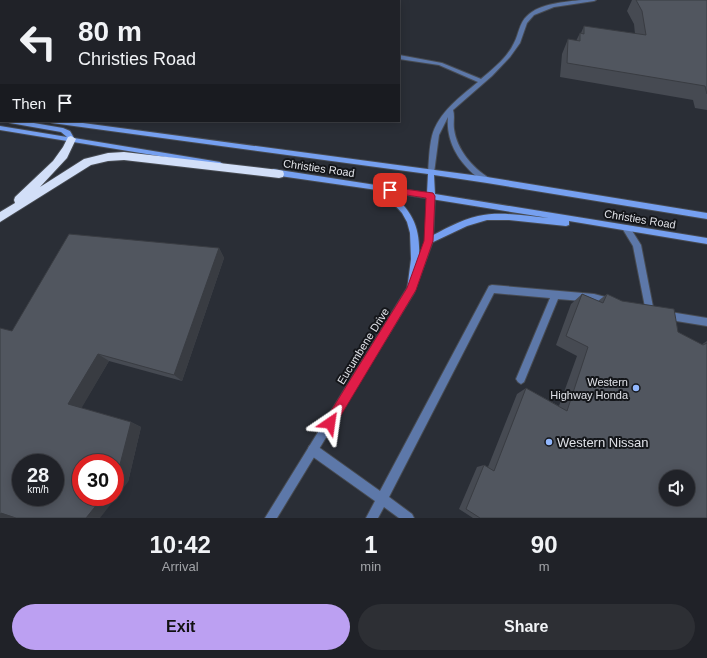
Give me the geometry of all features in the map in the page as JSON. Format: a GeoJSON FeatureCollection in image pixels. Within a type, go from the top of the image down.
{"type":"FeatureCollection","features":[{"type":"Feature","properties":{"kind":"highway"},"geometry":{"type":"LineString","coordinates":[[0,217],[39,182],[52,168],[66,150],[71,139]]}},
{"type":"Feature","properties":{"kind":"highway"},"geometry":{"type":"LineString","coordinates":[[0,217],[88,162],[108,157],[124,156],[280,174]]}},
{"type":"Feature","properties":{"kind":"main road"},"geometry":{"type":"LineString","coordinates":[[16,122],[63,130],[68,133],[71,139]]}},
{"type":"Feature","properties":{"kind":"main road","name":"Christies Road"},"geometry":{"type":"LineString","coordinates":[[59,122],[195,142],[487,180],[707,216]]}},
{"type":"Feature","properties":{"kind":"main road","name":"Christies Road"},"geometry":{"type":"LineString","coordinates":[[0,128],[280,174],[430,196],[707,241]]}},
{"type":"Feature","properties":{"kind":"main road"},"geometry":{"type":"LineString","coordinates":[[430,196],[431,172]]}},
{"type":"Feature","properties":{"kind":"main road"},"geometry":{"type":"LineString","coordinates":[[377,188],[394,198],[404,208],[413,228],[417,243],[412,290]]}},
{"type":"Feature","properties":{"kind":"main road"},"geometry":{"type":"LineString","coordinates":[[429,241],[465,223],[477,219],[489,218],[626,228]]}},
{"type":"Feature","properties":{"kind":"street"},"geometry":{"type":"LineString","coordinates":[[431,172],[437,131],[443,119],[460,99],[482,82],[508,57],[518,41],[527,18],[532,14],[552,6],[594,0]]}},
{"type":"Feature","properties":{"kind":"street"},"geometry":{"type":"LineString","coordinates":[[400,56],[440,64],[482,82]]}},
{"type":"Feature","properties":{"kind":"street"},"geometry":{"type":"LineString","coordinates":[[451,111],[451,130],[455,143],[462,156],[473,170],[487,180]]}},
{"type":"Feature","properties":{"kind":"street","name":"Eucumbene Drive"},"geometry":{"type":"LineString","coordinates":[[271,518],[412,290],[429,241],[430,196]]}},
{"type":"Feature","properties":{"kind":"street"},"geometry":{"type":"LineString","coordinates":[[626,228],[637,245],[646,311],[707,322]]}},
{"type":"Feature","properties":{"kind":"street"},"geometry":{"type":"LineString","coordinates":[[372,518],[492,289],[594,298],[622,305]]}},
{"type":"Feature","properties":{"kind":"street"},"geometry":{"type":"LineString","coordinates":[[521,379],[555,295]]}},
{"type":"Feature","properties":{"kind":"street"},"geometry":{"type":"LineString","coordinates":[[313,450],[408,518]]}},
{"type":"Feature","properties":{"kind":"building"},"geometry":{"type":"Polygon","coordinates":[[[636,0],[707,0],[707,94],[705,86],[567,63],[568,39],[580,41],[580,33],[584,34],[584,26],[646,35],[642,11],[636,0]]]}},
{"type":"Feature","properties":{"kind":"building"},"geometry":{"type":"Polygon","coordinates":[[[69,234],[219,248],[174,375],[98,354],[68,404],[131,422],[123,454],[72,454],[72,506],[96,506],[86,518],[16,518],[1,513],[0,515],[0,328],[12,331],[69,234]]]}},
{"type":"Feature","properties":{"kind":"building"},"geometry":{"type":"Polygon","coordinates":[[[582,294],[603,303],[607,294],[622,301],[674,309],[678,332],[703,345],[707,343],[707,518],[480,518],[466,509],[484,465],[494,471],[526,388],[567,411],[588,347],[566,336],[582,294]]]}},
{"type":"Feature","properties":{"kind":"place","name":"Western Highway Honda"},"geometry":{"type":"Point","coordinates":[636,388]}},
{"type":"Feature","properties":{"kind":"place","name":"Western Nissan"},"geometry":{"type":"Point","coordinates":[549,442]}},
{"type":"Feature","properties":{"kind":"route"},"geometry":{"type":"LineString","coordinates":[[330,423],[412,290],[426,253],[429,241],[430,196],[390,190]]}}]}
